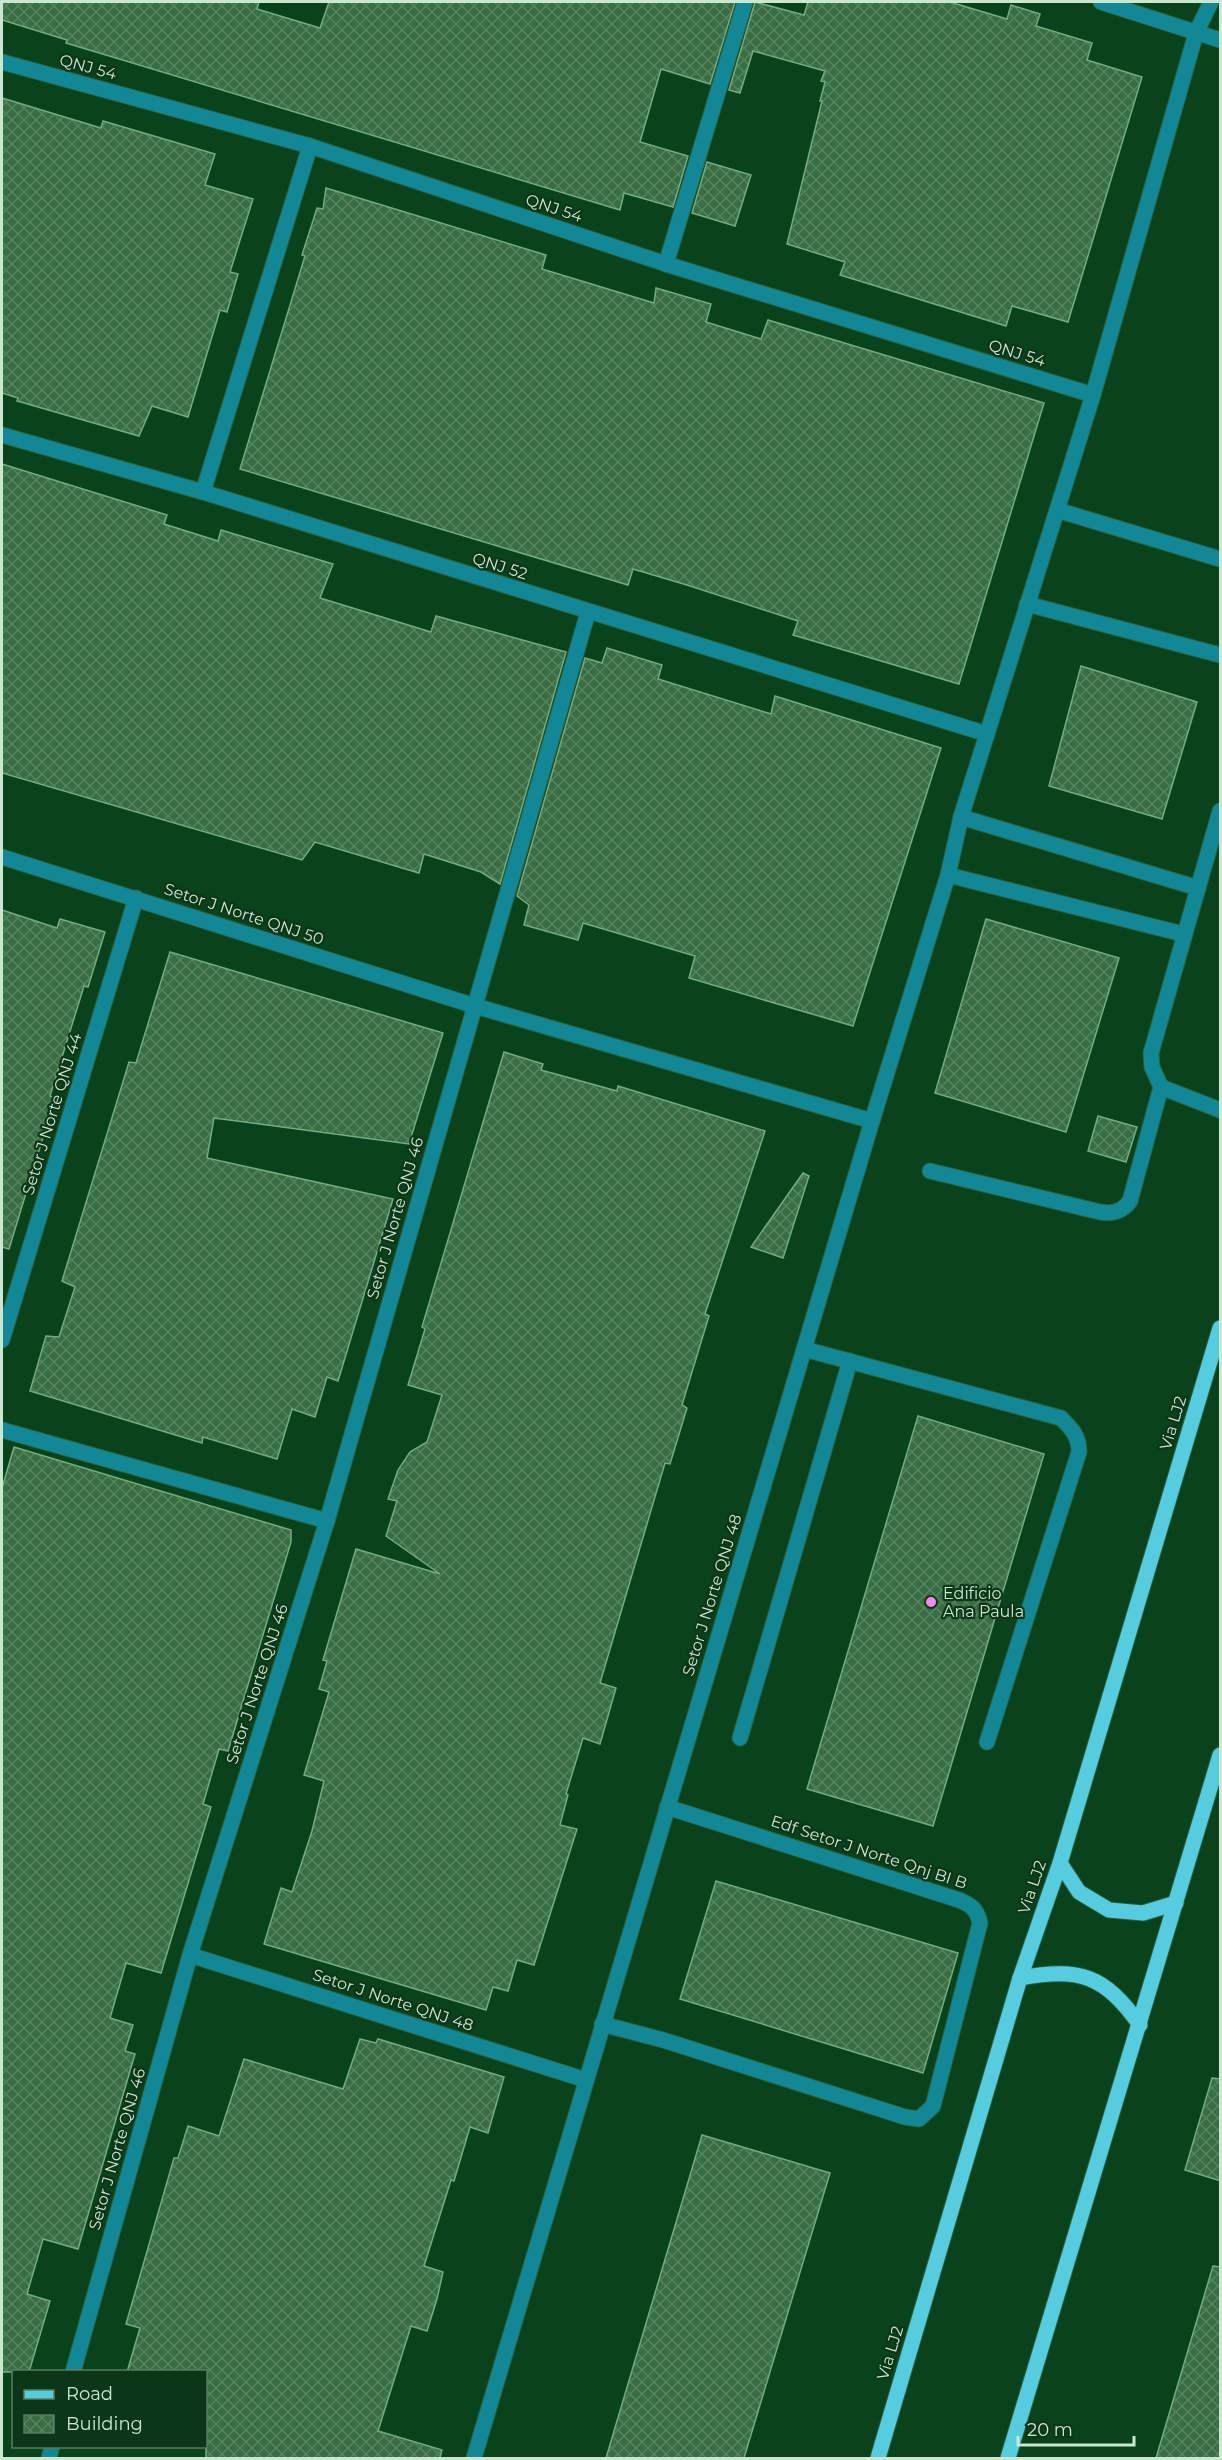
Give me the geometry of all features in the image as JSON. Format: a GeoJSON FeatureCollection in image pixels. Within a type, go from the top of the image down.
{"type":"FeatureCollection","features":[{"type":"Feature","properties":{"kind":"main road","name":"Via LJ2"},"geometry":{"type":"LineString","coordinates":[[878,2458],[1020,1978],[1060,1863],[1221,1328]]}},
{"type":"Feature","properties":{"kind":"main road"},"geometry":{"type":"LineString","coordinates":[[1008,2458],[1221,1755]]}},
{"type":"Feature","properties":{"kind":"main road"},"geometry":{"type":"LineString","coordinates":[[1060,1863],[1079,1892],[1109,1910],[1143,1913],[1176,1903]]}},
{"type":"Feature","properties":{"kind":"main road"},"geometry":{"type":"LineString","coordinates":[[1020,1978],[1055,1972],[1089,1978],[1119,1997],[1140,2025]]}},
{"type":"Feature","properties":{"kind":"street"},"geometry":{"type":"LineString","coordinates":[[666,264],[745,2]]}},
{"type":"Feature","properties":{"kind":"street"},"geometry":{"type":"LineString","coordinates":[[1101,2],[1221,40]]}},
{"type":"Feature","properties":{"kind":"street","name":"Setor J Norte QNJ 48"},"geometry":{"type":"LineString","coordinates":[[474,2458],[872,1121],[948,875],[961,817],[1093,395],[1196,33],[1211,2]]}},
{"type":"Feature","properties":{"kind":"street","name":"QNJ 54"},"geometry":{"type":"LineString","coordinates":[[2,62],[310,146],[666,264],[1093,395]]}},
{"type":"Feature","properties":{"kind":"street"},"geometry":{"type":"LineString","coordinates":[[203,492],[310,146]]}},
{"type":"Feature","properties":{"kind":"street","name":"QNJ 52"},"geometry":{"type":"LineString","coordinates":[[2,435],[203,492],[987,734]]}},
{"type":"Feature","properties":{"kind":"street"},"geometry":{"type":"LineString","coordinates":[[1057,510],[1221,559]]}},
{"type":"Feature","properties":{"kind":"street"},"geometry":{"type":"LineString","coordinates":[[1027,604],[1221,655]]}},
{"type":"Feature","properties":{"kind":"street","name":"Setor J Norte QNJ 46"},"geometry":{"type":"LineString","coordinates":[[74,2370],[190,1954],[327,1521],[588,612]]}},
{"type":"Feature","properties":{"kind":"street"},"geometry":{"type":"LineString","coordinates":[[930,1171],[1100,1212],[1117,1212],[1130,1201],[1161,1087],[1152,1068],[1151,1053],[1183,934],[1221,811]]}},
{"type":"Feature","properties":{"kind":"street"},"geometry":{"type":"LineString","coordinates":[[961,817],[1198,888]]}},
{"type":"Feature","properties":{"kind":"street","name":"Setor J Norte QNJ 50"},"geometry":{"type":"LineString","coordinates":[[2,858],[136,898],[475,1006],[872,1121]]}},
{"type":"Feature","properties":{"kind":"street"},"geometry":{"type":"LineString","coordinates":[[948,875],[1183,934]]}},
{"type":"Feature","properties":{"kind":"street","name":"Setor J Norte QNJ 44"},"geometry":{"type":"LineString","coordinates":[[2,1340],[136,898]]}},
{"type":"Feature","properties":{"kind":"street"},"geometry":{"type":"LineString","coordinates":[[1161,1087],[1221,1110]]}},
{"type":"Feature","properties":{"kind":"street"},"geometry":{"type":"LineString","coordinates":[[804,1349],[1061,1419],[1073,1429],[1079,1443],[1079,1452],[987,1742]]}},
{"type":"Feature","properties":{"kind":"street"},"geometry":{"type":"LineString","coordinates":[[740,1738],[850,1361]]}},
{"type":"Feature","properties":{"kind":"street"},"geometry":{"type":"LineString","coordinates":[[2,1430],[327,1521]]}},
{"type":"Feature","properties":{"kind":"street","name":"Edf Setor J Norte Qnj BI B"},"geometry":{"type":"LineString","coordinates":[[602,2024],[663,2040],[905,2117],[919,2119],[933,2106],[980,1923],[978,1912],[971,1905],[959,1900],[667,1807]]}},
{"type":"Feature","properties":{"kind":"street","name":"Setor J Norte QNJ 48"},"geometry":{"type":"LineString","coordinates":[[190,1954],[586,2080]]}},
{"type":"Feature","properties":{"kind":"building"},"geometry":{"type":"Polygon","coordinates":[[[2,2],[259,2],[257,9],[320,28],[329,2],[735,2],[710,84],[661,69],[640,142],[688,156],[673,207],[624,193],[620,210],[66,43],[67,40],[2,20],[2,2]]]}},
{"type":"Feature","properties":{"kind":"building"},"geometry":{"type":"Polygon","coordinates":[[[755,2],[804,15],[808,2],[950,2],[1007,19],[1011,5],[1040,14],[1036,26],[1092,43],[1087,60],[1142,77],[1068,322],[1012,306],[1006,326],[840,275],[845,262],[787,244],[822,101],[820,101],[825,82],[821,81],[825,71],[753,51],[740,93],[729,90],[755,2]]]}},
{"type":"Feature","properties":{"kind":"building"},"geometry":{"type":"Polygon","coordinates":[[[2,98],[101,128],[103,121],[215,154],[205,185],[253,199],[230,272],[238,274],[227,312],[220,310],[188,417],[152,406],[139,436],[17,401],[18,398],[2,393],[2,98]]]}},
{"type":"Feature","properties":{"kind":"building"},"geometry":{"type":"Polygon","coordinates":[[[707,162],[751,175],[735,226],[692,213],[707,162]]]}},
{"type":"Feature","properties":{"kind":"building"},"geometry":{"type":"Polygon","coordinates":[[[326,188],[546,255],[542,269],[654,303],[656,288],[711,304],[706,322],[761,339],[768,320],[1044,403],[959,684],[793,635],[798,621],[687,585],[633,569],[628,585],[240,469],[305,256],[302,255],[317,208],[323,209],[326,188]]]}},
{"type":"Feature","properties":{"kind":"building"},"geometry":{"type":"Polygon","coordinates":[[[2,464],[167,515],[164,524],[218,541],[221,530],[333,564],[320,598],[431,632],[436,616],[566,652],[500,884],[481,872],[424,854],[419,873],[315,842],[302,860],[2,773],[2,464]]]}},
{"type":"Feature","properties":{"kind":"building"},"geometry":{"type":"Polygon","coordinates":[[[607,648],[662,665],[658,679],[771,714],[775,696],[941,748],[853,1026],[689,978],[695,956],[583,923],[578,940],[524,925],[529,905],[517,896],[585,658],[602,663],[607,648]]]}},
{"type":"Feature","properties":{"kind":"building"},"geometry":{"type":"Polygon","coordinates":[[[1081,666],[1197,702],[1162,819],[1049,786],[1081,666]]]}},
{"type":"Feature","properties":{"kind":"building"},"geometry":{"type":"Polygon","coordinates":[[[2,910],[57,928],[60,919],[105,932],[88,987],[84,986],[50,1096],[55,1098],[9,1249],[2,1247],[2,910]]]}},
{"type":"Feature","properties":{"kind":"building"},"geometry":{"type":"Polygon","coordinates":[[[986,919],[1119,958],[1066,1132],[935,1093],[986,919]]]}},
{"type":"Feature","properties":{"kind":"building"},"geometry":{"type":"Polygon","coordinates":[[[170,952],[443,1033],[409,1144],[214,1118],[207,1158],[393,1199],[338,1381],[327,1377],[315,1417],[292,1409],[277,1459],[203,1437],[202,1443],[30,1391],[46,1336],[59,1337],[75,1287],[62,1281],[129,1062],[136,1063],[170,952]]]}},
{"type":"Feature","properties":{"kind":"building"},"geometry":{"type":"Polygon","coordinates":[[[504,1052],[543,1064],[541,1070],[617,1091],[618,1086],[765,1131],[705,1314],[709,1316],[682,1405],[687,1408],[670,1464],[665,1463],[600,1683],[616,1688],[600,1744],[583,1738],[566,1794],[568,1795],[560,1825],[577,1829],[534,1965],[517,1960],[508,1991],[493,1987],[486,2010],[264,1944],[281,1888],[292,1892],[312,1831],[324,1781],[304,1775],[329,1692],[319,1689],[327,1661],[323,1660],[356,1549],[440,1574],[386,1536],[397,1501],[388,1499],[398,1470],[410,1452],[427,1442],[442,1395],[408,1385],[425,1329],[422,1327],[504,1052]]]}},
{"type":"Feature","properties":{"kind":"building"},"geometry":{"type":"Polygon","coordinates":[[[1098,1116],[1137,1127],[1126,1162],[1088,1151],[1098,1116]]]}},
{"type":"Feature","properties":{"kind":"building"},"geometry":{"type":"Polygon","coordinates":[[[803,1173],[809,1176],[783,1258],[751,1247],[803,1173]]]}},
{"type":"Feature","properties":{"kind":"building","name":"Edificio Ana Paula"},"geometry":{"type":"Polygon","coordinates":[[[918,1416],[1044,1454],[933,1826],[807,1789],[918,1416]]]}},
{"type":"Feature","properties":{"kind":"building"},"geometry":{"type":"Polygon","coordinates":[[[14,1447],[291,1530],[291,1542],[228,1751],[219,1749],[203,1804],[211,1807],[161,1973],[126,1963],[110,2018],[133,2025],[125,2051],[135,2054],[78,2249],[43,2239],[27,2294],[50,2301],[30,2370],[12,2370],[12,2372],[2,2372],[2,1488],[14,1447]]]}},
{"type":"Feature","properties":{"kind":"building"},"geometry":{"type":"Polygon","coordinates":[[[716,1881],[958,1953],[923,2073],[680,1999],[716,1881]]]}},
{"type":"Feature","properties":{"kind":"building"},"geometry":{"type":"Polygon","coordinates":[[[360,2039],[376,2043],[378,2039],[504,2077],[488,2133],[470,2127],[454,2181],[451,2180],[424,2266],[443,2272],[437,2299],[427,2331],[411,2326],[378,2431],[442,2450],[440,2458],[206,2458],[207,2370],[128,2370],[140,2328],[126,2324],[174,2158],[178,2158],[188,2126],[219,2136],[244,2059],[343,2089],[360,2039]]]}},
{"type":"Feature","properties":{"kind":"building"},"geometry":{"type":"Polygon","coordinates":[[[1212,2078],[1221,2079],[1221,2181],[1185,2170],[1212,2078]]]}},
{"type":"Feature","properties":{"kind":"building"},"geometry":{"type":"Polygon","coordinates":[[[702,2135],[830,2173],[744,2458],[606,2458],[702,2135]]]}},
{"type":"Feature","properties":{"kind":"building"},"geometry":{"type":"Polygon","coordinates":[[[1213,2266],[1221,2267],[1221,2458],[1156,2458],[1213,2266]]]}},
{"type":"Feature","properties":{"kind":"place","name":"Edificio Ana Paula"},"geometry":{"type":"Point","coordinates":[931,1602]}}]}
